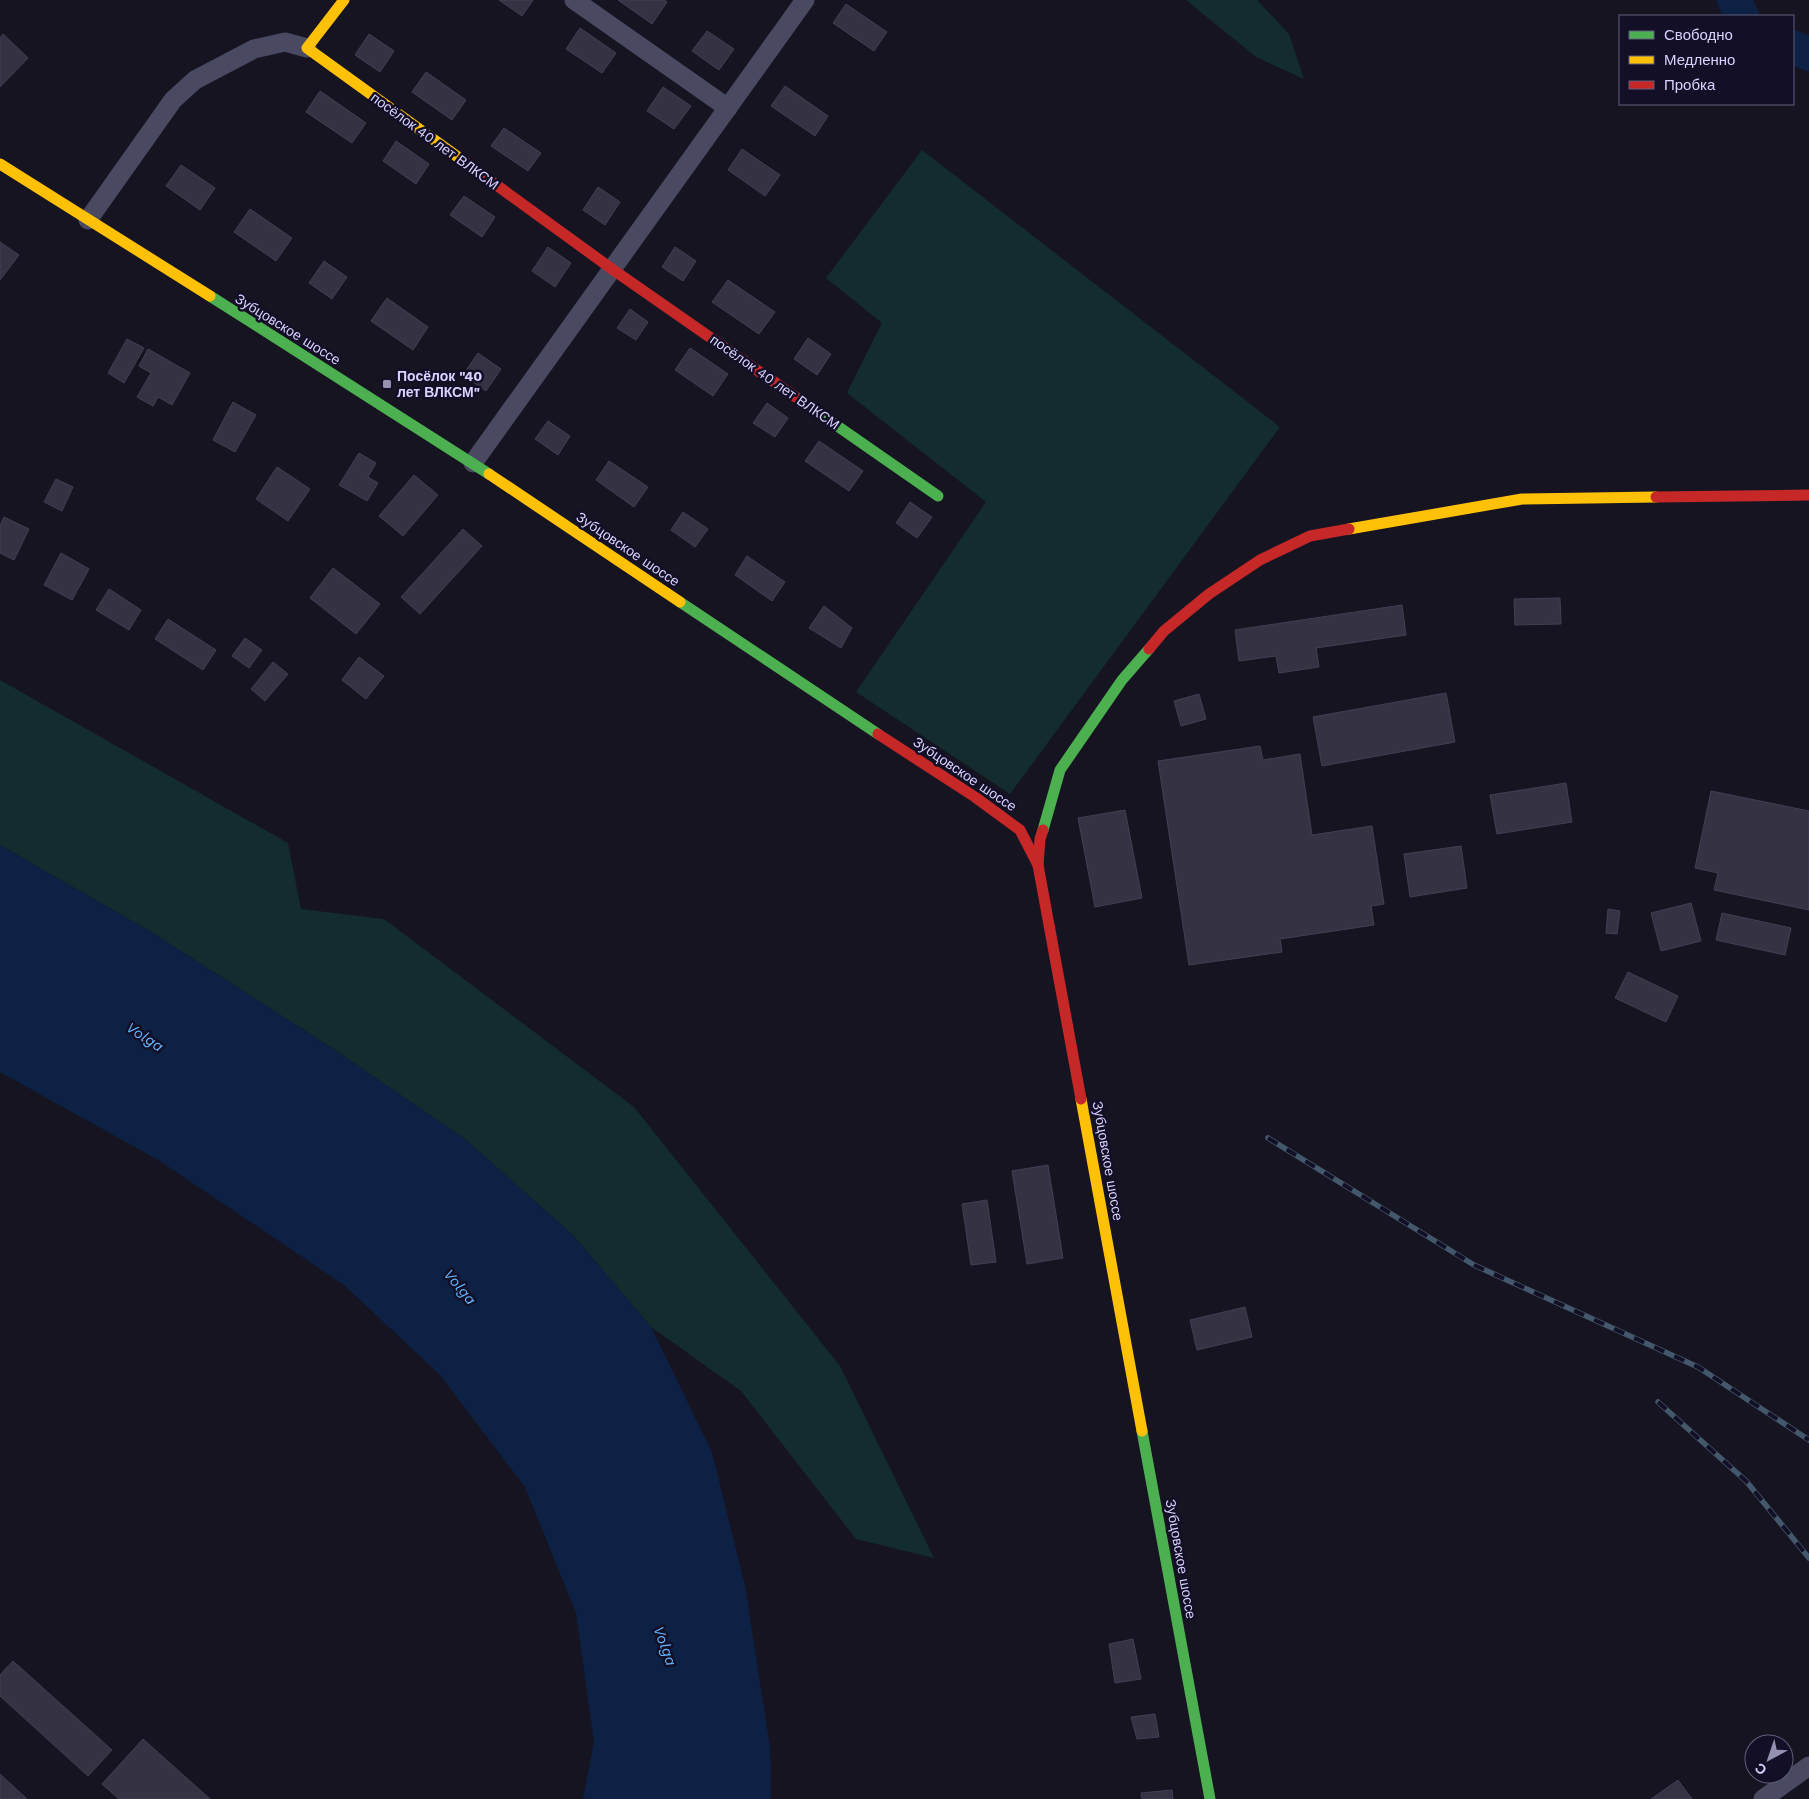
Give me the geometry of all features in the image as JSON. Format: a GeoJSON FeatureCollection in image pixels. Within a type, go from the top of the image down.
{"type":"FeatureCollection","features":[{"type":"Feature","properties":{"kind":"street"},"geometry":{"type":"LineString","coordinates":[[88,220],[172,100],[194,80],[254,49],[285,42],[307,48],[344,0]]}},
{"type":"Feature","properties":{"kind":"street"},"geometry":{"type":"LineString","coordinates":[[574,0],[728,108]]}},
{"type":"Feature","properties":{"kind":"street"},"geometry":{"type":"LineString","coordinates":[[473,463],[805,0]]}},
{"type":"Feature","properties":{"kind":"street","name":"посёлок 40 лет ВЛКСМ"},"geometry":{"type":"LineString","coordinates":[[307,48],[612,269],[938,496]]}},
{"type":"Feature","properties":{"kind":"street","name":"Зубцовское шоссе"},"geometry":{"type":"LineString","coordinates":[[0,164],[473,463],[793,678],[975,797],[1020,830],[1038,865],[1210,1799]]}},
{"type":"Feature","properties":{"kind":"street"},"geometry":{"type":"LineString","coordinates":[[1038,865],[1040,839],[1060,770],[1122,680],[1164,631],[1210,594],[1260,560],[1310,536],[1522,499],[1809,495]]}},
{"type":"Feature","properties":{"kind":"street"},"geometry":{"type":"LineString","coordinates":[[1764,1799],[1809,1766]]}},
{"type":"Feature","properties":{"kind":"green space"},"geometry":{"type":"Polygon","coordinates":[[[1186,0],[1257,0],[1289,34],[1304,79],[1256,57],[1186,0]]]}},
{"type":"Feature","properties":{"kind":"green space"},"geometry":{"type":"Polygon","coordinates":[[[922,150],[1280,427],[1010,794],[856,692],[986,502],[847,393],[882,323],[826,278],[922,150]]]}},
{"type":"Feature","properties":{"kind":"green space"},"geometry":{"type":"Polygon","coordinates":[[[0,680],[288,843],[301,909],[384,919],[634,1107],[840,1366],[934,1558],[856,1539],[741,1391],[651,1327],[573,1235],[465,1139],[332,1048],[153,933],[0,845],[0,680]]]}},
{"type":"Feature","properties":{"kind":"water","name":"Volga"},"geometry":{"type":"Polygon","coordinates":[[[0,845],[153,933],[332,1048],[465,1139],[573,1235],[651,1327],[712,1452],[745,1586],[770,1747],[771,1799],[583,1799],[594,1742],[576,1613],[525,1487],[440,1375],[344,1285],[160,1161],[0,1072],[0,845]]]}},
{"type":"Feature","properties":{"kind":"building"},"geometry":{"type":"Polygon","coordinates":[[[499,0],[533,0],[522,16],[499,0]]]}},
{"type":"Feature","properties":{"kind":"building"},"geometry":{"type":"Polygon","coordinates":[[[618,0],[664,0],[667,2],[652,24],[618,0]]]}},
{"type":"Feature","properties":{"kind":"building"},"geometry":{"type":"Polygon","coordinates":[[[846,4],[887,32],[874,51],[833,23],[846,4]]]}},
{"type":"Feature","properties":{"kind":"building"},"geometry":{"type":"Polygon","coordinates":[[[580,28],[616,53],[602,73],[566,49],[580,28]]]}},
{"type":"Feature","properties":{"kind":"building"},"geometry":{"type":"Polygon","coordinates":[[[707,31],[734,49],[719,70],[692,51],[707,31]]]}},
{"type":"Feature","properties":{"kind":"building"},"geometry":{"type":"Polygon","coordinates":[[[3,34],[28,58],[0,87],[0,38],[3,34]]]}},
{"type":"Feature","properties":{"kind":"building"},"geometry":{"type":"Polygon","coordinates":[[[369,34],[394,51],[380,72],[355,55],[369,34]]]}},
{"type":"Feature","properties":{"kind":"building"},"geometry":{"type":"Polygon","coordinates":[[[426,72],[466,100],[452,120],[412,92],[426,72]]]}},
{"type":"Feature","properties":{"kind":"building"},"geometry":{"type":"Polygon","coordinates":[[[785,86],[828,116],[815,136],[771,106],[785,86]]]}},
{"type":"Feature","properties":{"kind":"building"},"geometry":{"type":"Polygon","coordinates":[[[663,87],[691,106],[674,129],[647,111],[663,87]]]}},
{"type":"Feature","properties":{"kind":"building"},"geometry":{"type":"Polygon","coordinates":[[[320,91],[366,123],[352,143],[306,112],[320,91]]]}},
{"type":"Feature","properties":{"kind":"building"},"geometry":{"type":"Polygon","coordinates":[[[504,128],[541,153],[528,171],[491,146],[504,128]]]}},
{"type":"Feature","properties":{"kind":"building"},"geometry":{"type":"Polygon","coordinates":[[[396,141],[429,164],[416,184],[383,161],[396,141]]]}},
{"type":"Feature","properties":{"kind":"building"},"geometry":{"type":"Polygon","coordinates":[[[742,149],[780,175],[765,196],[728,170],[742,149]]]}},
{"type":"Feature","properties":{"kind":"building"},"geometry":{"type":"Polygon","coordinates":[[[181,165],[215,188],[200,210],[166,186],[181,165]]]}},
{"type":"Feature","properties":{"kind":"building"},"geometry":{"type":"Polygon","coordinates":[[[598,187],[620,202],[605,225],[583,210],[598,187]]]}},
{"type":"Feature","properties":{"kind":"building"},"geometry":{"type":"Polygon","coordinates":[[[464,196],[495,217],[482,237],[450,215],[464,196]]]}},
{"type":"Feature","properties":{"kind":"building"},"geometry":{"type":"Polygon","coordinates":[[[250,209],[292,238],[276,261],[234,232],[250,209]]]}},
{"type":"Feature","properties":{"kind":"building"},"geometry":{"type":"Polygon","coordinates":[[[0,242],[19,255],[0,280],[0,242]]]}},
{"type":"Feature","properties":{"kind":"building"},"geometry":{"type":"Polygon","coordinates":[[[548,247],[571,263],[555,287],[532,271],[548,247]]]}},
{"type":"Feature","properties":{"kind":"building"},"geometry":{"type":"Polygon","coordinates":[[[675,247],[696,261],[683,281],[662,267],[675,247]]]}},
{"type":"Feature","properties":{"kind":"building"},"geometry":{"type":"Polygon","coordinates":[[[324,261],[347,277],[332,299],[309,283],[324,261]]]}},
{"type":"Feature","properties":{"kind":"building"},"geometry":{"type":"Polygon","coordinates":[[[728,280],[775,312],[759,334],[712,302],[728,280]]]}},
{"type":"Feature","properties":{"kind":"building"},"geometry":{"type":"Polygon","coordinates":[[[387,298],[428,327],[413,350],[371,321],[387,298]]]}},
{"type":"Feature","properties":{"kind":"building"},"geometry":{"type":"Polygon","coordinates":[[[630,309],[648,322],[636,340],[617,328],[630,309]]]}},
{"type":"Feature","properties":{"kind":"building"},"geometry":{"type":"Polygon","coordinates":[[[808,338],[831,354],[817,375],[794,359],[808,338]]]}},
{"type":"Feature","properties":{"kind":"building"},"geometry":{"type":"Polygon","coordinates":[[[127,339],[144,348],[124,383],[108,373],[127,339]]]}},
{"type":"Feature","properties":{"kind":"building"},"geometry":{"type":"Polygon","coordinates":[[[690,348],[728,374],[713,396],[675,370],[690,348]]]}},
{"type":"Feature","properties":{"kind":"building"},"geometry":{"type":"Polygon","coordinates":[[[148,349],[190,373],[172,405],[158,397],[153,406],[137,397],[151,373],[139,366],[148,349]]]}},
{"type":"Feature","properties":{"kind":"building"},"geometry":{"type":"Polygon","coordinates":[[[478,353],[501,369],[486,391],[463,375],[478,353]]]}},
{"type":"Feature","properties":{"kind":"building"},"geometry":{"type":"Polygon","coordinates":[[[233,402],[256,415],[235,452],[213,440],[233,402]]]}},
{"type":"Feature","properties":{"kind":"building"},"geometry":{"type":"Polygon","coordinates":[[[767,403],[788,418],[775,437],[753,423],[767,403]]]}},
{"type":"Feature","properties":{"kind":"building"},"geometry":{"type":"Polygon","coordinates":[[[548,421],[570,436],[558,455],[535,439],[548,421]]]}},
{"type":"Feature","properties":{"kind":"building"},"geometry":{"type":"Polygon","coordinates":[[[819,441],[863,471],[849,491],[805,461],[819,441]]]}},
{"type":"Feature","properties":{"kind":"building"},"geometry":{"type":"Polygon","coordinates":[[[359,453],[376,463],[368,477],[378,483],[367,501],[339,485],[359,453]]]}},
{"type":"Feature","properties":{"kind":"building"},"geometry":{"type":"Polygon","coordinates":[[[609,461],[648,487],[634,507],[596,480],[609,461]]]}},
{"type":"Feature","properties":{"kind":"building"},"geometry":{"type":"Polygon","coordinates":[[[277,467],[310,489],[288,521],[256,499],[277,467]]]}},
{"type":"Feature","properties":{"kind":"building"},"geometry":{"type":"Polygon","coordinates":[[[414,475],[438,495],[403,536],[379,516],[414,475]]]}},
{"type":"Feature","properties":{"kind":"building"},"geometry":{"type":"Polygon","coordinates":[[[56,479],[73,487],[62,511],[44,502],[56,479]]]}},
{"type":"Feature","properties":{"kind":"building"},"geometry":{"type":"Polygon","coordinates":[[[910,502],[932,517],[917,538],[896,523],[910,502]]]}},
{"type":"Feature","properties":{"kind":"building"},"geometry":{"type":"Polygon","coordinates":[[[683,512],[708,529],[695,547],[671,530],[683,512]]]}},
{"type":"Feature","properties":{"kind":"building"},"geometry":{"type":"Polygon","coordinates":[[[4,517],[29,529],[14,560],[0,553],[0,526],[4,517]]]}},
{"type":"Feature","properties":{"kind":"building"},"geometry":{"type":"Polygon","coordinates":[[[463,529],[482,546],[420,614],[401,597],[463,529]]]}},
{"type":"Feature","properties":{"kind":"building"},"geometry":{"type":"Polygon","coordinates":[[[61,553],[89,569],[72,600],[44,585],[61,553]]]}},
{"type":"Feature","properties":{"kind":"building"},"geometry":{"type":"Polygon","coordinates":[[[747,556],[785,582],[772,601],[735,575],[747,556]]]}},
{"type":"Feature","properties":{"kind":"building"},"geometry":{"type":"Polygon","coordinates":[[[333,568],[380,604],[356,634],[310,598],[333,568]]]}},
{"type":"Feature","properties":{"kind":"building"},"geometry":{"type":"Polygon","coordinates":[[[109,589],[141,610],[129,630],[96,610],[109,589]]]}},
{"type":"Feature","properties":{"kind":"building"},"geometry":{"type":"Polygon","coordinates":[[[1560,598],[1561,624],[1515,625],[1514,599],[1560,598]]]}},
{"type":"Feature","properties":{"kind":"building"},"geometry":{"type":"Polygon","coordinates":[[[1402,605],[1406,635],[1316,648],[1319,667],[1279,673],[1276,656],[1239,661],[1235,630],[1402,605]]]}},
{"type":"Feature","properties":{"kind":"building"},"geometry":{"type":"Polygon","coordinates":[[[824,606],[852,628],[841,648],[809,628],[824,606]]]}},
{"type":"Feature","properties":{"kind":"building"},"geometry":{"type":"Polygon","coordinates":[[[168,619],[216,650],[203,670],[155,639],[168,619]]]}},
{"type":"Feature","properties":{"kind":"building"},"geometry":{"type":"Polygon","coordinates":[[[245,638],[262,650],[249,668],[232,656],[245,638]]]}},
{"type":"Feature","properties":{"kind":"building"},"geometry":{"type":"Polygon","coordinates":[[[359,657],[384,676],[366,699],[342,680],[359,657]]]}},
{"type":"Feature","properties":{"kind":"building"},"geometry":{"type":"Polygon","coordinates":[[[273,662],[288,674],[265,701],[251,689],[273,662]]]}},
{"type":"Feature","properties":{"kind":"building"},"geometry":{"type":"Polygon","coordinates":[[[1446,693],[1455,742],[1322,766],[1313,717],[1446,693]]]}},
{"type":"Feature","properties":{"kind":"building"},"geometry":{"type":"Polygon","coordinates":[[[1199,694],[1206,719],[1181,726],[1174,701],[1199,694]]]}},
{"type":"Feature","properties":{"kind":"building"},"geometry":{"type":"Polygon","coordinates":[[[1260,746],[1263,760],[1300,754],[1312,835],[1372,826],[1384,904],[1371,906],[1374,925],[1280,939],[1282,952],[1189,965],[1158,761],[1260,746]]]}},
{"type":"Feature","properties":{"kind":"building"},"geometry":{"type":"Polygon","coordinates":[[[1566,783],[1572,822],[1497,834],[1490,795],[1566,783]]]}},
{"type":"Feature","properties":{"kind":"building"},"geometry":{"type":"Polygon","coordinates":[[[1711,791],[1809,811],[1809,910],[1714,890],[1718,873],[1695,868],[1711,791]]]}},
{"type":"Feature","properties":{"kind":"building"},"geometry":{"type":"Polygon","coordinates":[[[1125,810],[1142,898],[1095,907],[1078,818],[1125,810]]]}},
{"type":"Feature","properties":{"kind":"building"},"geometry":{"type":"Polygon","coordinates":[[[1461,846],[1467,888],[1410,897],[1404,854],[1461,846]]]}},
{"type":"Feature","properties":{"kind":"building"},"geometry":{"type":"Polygon","coordinates":[[[1691,903],[1701,941],[1661,951],[1651,913],[1691,903]]]}},
{"type":"Feature","properties":{"kind":"building"},"geometry":{"type":"Polygon","coordinates":[[[1608,909],[1620,911],[1617,934],[1606,933],[1608,909]]]}},
{"type":"Feature","properties":{"kind":"building"},"geometry":{"type":"Polygon","coordinates":[[[1722,913],[1791,928],[1785,955],[1716,940],[1722,913]]]}},
{"type":"Feature","properties":{"kind":"building"},"geometry":{"type":"Polygon","coordinates":[[[1628,972],[1678,996],[1666,1022],[1615,998],[1628,972]]]}},
{"type":"Feature","properties":{"kind":"building"},"geometry":{"type":"Polygon","coordinates":[[[1048,1165],[1063,1258],[1027,1264],[1012,1171],[1048,1165]]]}},
{"type":"Feature","properties":{"kind":"building"},"geometry":{"type":"Polygon","coordinates":[[[987,1200],[996,1262],[971,1265],[962,1204],[987,1200]]]}},
{"type":"Feature","properties":{"kind":"building"},"geometry":{"type":"Polygon","coordinates":[[[1245,1307],[1252,1337],[1197,1350],[1190,1320],[1245,1307]]]}},
{"type":"Feature","properties":{"kind":"building"},"geometry":{"type":"Polygon","coordinates":[[[1133,1639],[1141,1679],[1115,1683],[1109,1644],[1133,1639]]]}},
{"type":"Feature","properties":{"kind":"building"},"geometry":{"type":"Polygon","coordinates":[[[13,1661],[112,1750],[88,1776],[0,1696],[0,1675],[13,1661]]]}},
{"type":"Feature","properties":{"kind":"building"},"geometry":{"type":"Polygon","coordinates":[[[1155,1714],[1159,1737],[1137,1739],[1131,1717],[1155,1714]]]}},
{"type":"Feature","properties":{"kind":"building"},"geometry":{"type":"Polygon","coordinates":[[[143,1739],[210,1799],[119,1799],[102,1784],[143,1739]]]}},
{"type":"Feature","properties":{"kind":"building"},"geometry":{"type":"Polygon","coordinates":[[[0,1774],[27,1799],[0,1799],[0,1774]]]}},
{"type":"Feature","properties":{"kind":"building"},"geometry":{"type":"Polygon","coordinates":[[[1678,1780],[1692,1799],[1651,1799],[1678,1780]]]}},
{"type":"Feature","properties":{"kind":"building"},"geometry":{"type":"Polygon","coordinates":[[[1172,1790],[1173,1799],[1142,1799],[1141,1793],[1172,1790]]]}},
{"type":"Feature","properties":{"kind":"waterway"},"geometry":{"type":"LineString","coordinates":[[1734,0],[1742,15]]}},
{"type":"Feature","properties":{"kind":"waterway"},"geometry":{"type":"LineString","coordinates":[[1794,47],[1809,54]]}},
{"type":"Feature","properties":{"kind":"railway"},"geometry":{"type":"LineString","coordinates":[[1268,1138],[1474,1265],[1698,1367],[1809,1440]]}},
{"type":"Feature","properties":{"kind":"railway"},"geometry":{"type":"LineString","coordinates":[[1658,1402],[1746,1481],[1809,1558]]}},
{"type":"Feature","properties":{"kind":"traffic: fast"},"geometry":{"type":"LineString","coordinates":[[210,296],[489,474]]}},
{"type":"Feature","properties":{"kind":"traffic: fast"},"geometry":{"type":"LineString","coordinates":[[810,407],[938,496]]}},
{"type":"Feature","properties":{"kind":"traffic: fast"},"geometry":{"type":"LineString","coordinates":[[680,602],[878,734]]}},
{"type":"Feature","properties":{"kind":"traffic: fast"},"geometry":{"type":"LineString","coordinates":[[1043,830],[1060,770],[1122,680],[1149,649]]}},
{"type":"Feature","properties":{"kind":"traffic: fast"},"geometry":{"type":"LineString","coordinates":[[1142,1431],[1210,1799]]}},
{"type":"Feature","properties":{"kind":"traffic: slow"},"geometry":{"type":"LineString","coordinates":[[344,0],[307,48],[462,160]]}},
{"type":"Feature","properties":{"kind":"traffic: slow"},"geometry":{"type":"LineString","coordinates":[[0,164],[210,296]]}},
{"type":"Feature","properties":{"kind":"traffic: slow"},"geometry":{"type":"LineString","coordinates":[[489,474],[680,602]]}},
{"type":"Feature","properties":{"kind":"traffic: slow"},"geometry":{"type":"LineString","coordinates":[[1349,529],[1522,499],[1656,497]]}},
{"type":"Feature","properties":{"kind":"traffic: slow"},"geometry":{"type":"LineString","coordinates":[[1081,1099],[1142,1431]]}},
{"type":"Feature","properties":{"kind":"traffic: jam"},"geometry":{"type":"LineString","coordinates":[[462,160],[612,269],[810,407]]}},
{"type":"Feature","properties":{"kind":"traffic: jam"},"geometry":{"type":"LineString","coordinates":[[1656,497],[1809,495]]}},
{"type":"Feature","properties":{"kind":"traffic: jam"},"geometry":{"type":"LineString","coordinates":[[1149,649],[1164,631],[1209,594],[1260,560],[1310,536],[1349,529]]}},
{"type":"Feature","properties":{"kind":"traffic: jam"},"geometry":{"type":"LineString","coordinates":[[878,734],[975,797],[1020,830],[1038,865]]}},
{"type":"Feature","properties":{"kind":"traffic: jam"},"geometry":{"type":"LineString","coordinates":[[1043,830],[1040,839],[1038,865],[1081,1099]]}},
{"type":"Feature","properties":{"kind":"place","name":"Посёлок \"40 лет ВЛКСМ\""},"geometry":{"type":"Point","coordinates":[387,384]}}]}
